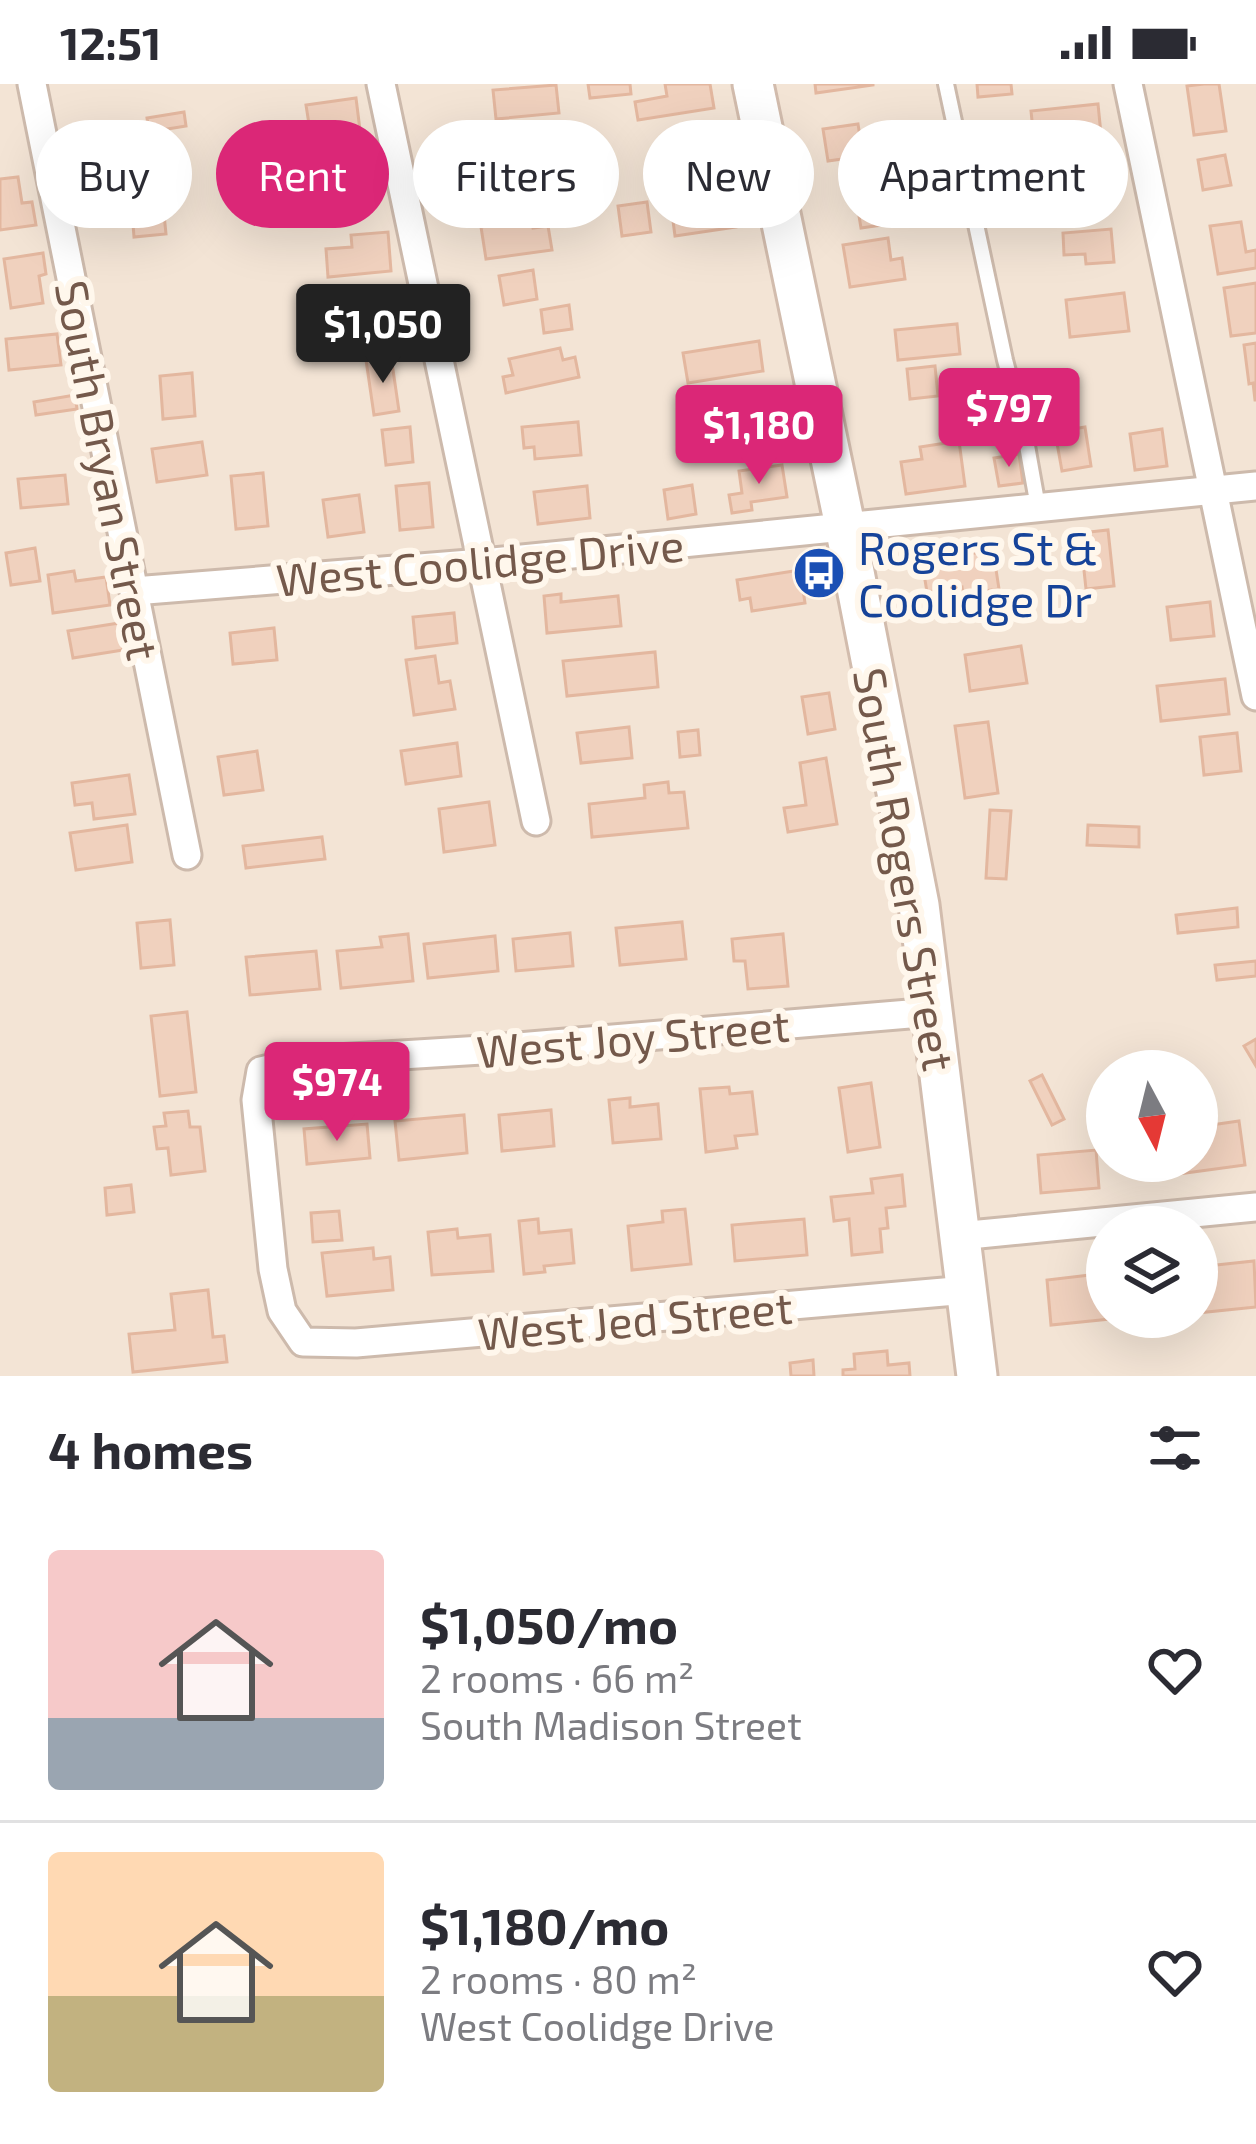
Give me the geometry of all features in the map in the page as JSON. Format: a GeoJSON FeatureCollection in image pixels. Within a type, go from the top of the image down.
{"type":"FeatureCollection","features":[{"type":"Feature","properties":{"kind":"street","name":"South Bryan Street"},"geometry":{"type":"LineString","coordinates":[[32,84],[188,855]]}},
{"type":"Feature","properties":{"kind":"street"},"geometry":{"type":"LineString","coordinates":[[381,84],[536,821]]}},
{"type":"Feature","properties":{"kind":"street","name":"South Rogers Street"},"geometry":{"type":"LineString","coordinates":[[753,84],[919,905],[977,1376]]}},
{"type":"Feature","properties":{"kind":"street"},"geometry":{"type":"LineString","coordinates":[[1128,84],[1256,696]]}},
{"type":"Feature","properties":{"kind":"street","name":"West Coolidge Drive"},"geometry":{"type":"LineString","coordinates":[[134,590],[482,563],[1256,486]]}},
{"type":"Feature","properties":{"kind":"street","name":"West Joy Street"},"geometry":{"type":"LineString","coordinates":[[303,1342],[282,1312],[273,1269],[256,1100],[261,1071],[304,1061],[933,1012]]}},
{"type":"Feature","properties":{"kind":"street"},"geometry":{"type":"LineString","coordinates":[[959,1236],[1256,1207]]}},
{"type":"Feature","properties":{"kind":"street","name":"West Jed Street"},"geometry":{"type":"LineString","coordinates":[[303,1342],[356,1343],[967,1290]]}},
{"type":"Feature","properties":{"kind":"lane"},"geometry":{"type":"LineString","coordinates":[[946,84],[1038,507]]}},
{"type":"Feature","properties":{"kind":"shaded area"},"geometry":{"type":"Polygon","coordinates":[[[0,84],[1256,84],[1256,1376],[0,1376],[0,84]]]}},
{"type":"Feature","properties":{"kind":"building"},"geometry":{"type":"Polygon","coordinates":[[[588,84],[630,84],[631,94],[590,98],[588,84]]]}},
{"type":"Feature","properties":{"kind":"building"},"geometry":{"type":"Polygon","coordinates":[[[665,84],[710,84],[714,108],[638,120],[635,102],[667,96],[665,84]]]}},
{"type":"Feature","properties":{"kind":"building"},"geometry":{"type":"Polygon","coordinates":[[[815,84],[873,84],[873,85],[816,93],[815,84]]]}},
{"type":"Feature","properties":{"kind":"building"},"geometry":{"type":"Polygon","coordinates":[[[977,84],[1011,84],[1012,94],[978,97],[977,84]]]}},
{"type":"Feature","properties":{"kind":"building"},"geometry":{"type":"Polygon","coordinates":[[[1219,84],[1226,131],[1194,135],[1187,86],[1219,84]]]}},
{"type":"Feature","properties":{"kind":"building"},"geometry":{"type":"Polygon","coordinates":[[[556,85],[559,113],[496,119],[493,90],[556,85]]]}},
{"type":"Feature","properties":{"kind":"building"},"geometry":{"type":"Polygon","coordinates":[[[356,98],[359,120],[308,120],[306,105],[356,98]]]}},
{"type":"Feature","properties":{"kind":"building"},"geometry":{"type":"Polygon","coordinates":[[[1098,104],[1100,120],[1032,120],[1031,111],[1098,104]]]}},
{"type":"Feature","properties":{"kind":"building"},"geometry":{"type":"Polygon","coordinates":[[[184,112],[185,120],[147,120],[184,112]]]}},
{"type":"Feature","properties":{"kind":"building"},"geometry":{"type":"Polygon","coordinates":[[[838,127],[838,160],[828,161],[823,129],[838,127]]]}},
{"type":"Feature","properties":{"kind":"building"},"geometry":{"type":"Polygon","coordinates":[[[1225,155],[1231,185],[1203,190],[1198,160],[1225,155]]]}},
{"type":"Feature","properties":{"kind":"building"},"geometry":{"type":"Polygon","coordinates":[[[18,177],[22,203],[32,202],[36,225],[0,230],[0,179],[18,177]]]}},
{"type":"Feature","properties":{"kind":"building"},"geometry":{"type":"Polygon","coordinates":[[[643,203],[643,228],[651,232],[622,236],[619,206],[643,203]]]}},
{"type":"Feature","properties":{"kind":"building"},"geometry":{"type":"Polygon","coordinates":[[[1241,222],[1246,252],[1256,250],[1256,268],[1218,274],[1210,226],[1241,222]]]}},
{"type":"Feature","properties":{"kind":"building"},"geometry":{"type":"Polygon","coordinates":[[[133,228],[165,228],[166,234],[134,237],[133,228]]]}},
{"type":"Feature","properties":{"kind":"building"},"geometry":{"type":"Polygon","coordinates":[[[481,228],[548,228],[552,250],[486,259],[481,228]]]}},
{"type":"Feature","properties":{"kind":"building"},"geometry":{"type":"Polygon","coordinates":[[[674,228],[729,228],[675,236],[674,228]]]}},
{"type":"Feature","properties":{"kind":"building"},"geometry":{"type":"Polygon","coordinates":[[[1111,229],[1114,262],[1086,264],[1085,254],[1064,255],[1063,233],[1111,229]]]}},
{"type":"Feature","properties":{"kind":"building"},"geometry":{"type":"Polygon","coordinates":[[[388,232],[391,271],[328,277],[326,249],[352,247],[351,235],[388,232]]]}},
{"type":"Feature","properties":{"kind":"building"},"geometry":{"type":"Polygon","coordinates":[[[888,238],[891,260],[902,258],[905,279],[850,287],[843,245],[888,238]]]}},
{"type":"Feature","properties":{"kind":"building"},"geometry":{"type":"Polygon","coordinates":[[[43,253],[46,274],[39,276],[43,303],[11,308],[4,259],[43,253]]]}},
{"type":"Feature","properties":{"kind":"building"},"geometry":{"type":"Polygon","coordinates":[[[533,270],[537,299],[504,305],[499,276],[533,270]]]}},
{"type":"Feature","properties":{"kind":"building"},"geometry":{"type":"Polygon","coordinates":[[[1256,283],[1256,333],[1231,336],[1224,288],[1256,283]]]}},
{"type":"Feature","properties":{"kind":"building"},"geometry":{"type":"Polygon","coordinates":[[[1124,293],[1129,331],[1070,337],[1066,300],[1124,293]]]}},
{"type":"Feature","properties":{"kind":"building"},"geometry":{"type":"Polygon","coordinates":[[[569,305],[572,329],[544,333],[541,310],[569,305]]]}},
{"type":"Feature","properties":{"kind":"building"},"geometry":{"type":"Polygon","coordinates":[[[957,324],[960,354],[898,360],[895,330],[957,324]]]}},
{"type":"Feature","properties":{"kind":"building"},"geometry":{"type":"Polygon","coordinates":[[[57,334],[61,365],[9,370],[6,339],[57,334]]]}},
{"type":"Feature","properties":{"kind":"building"},"geometry":{"type":"Polygon","coordinates":[[[759,341],[763,371],[688,383],[683,353],[759,341]]]}},
{"type":"Feature","properties":{"kind":"building"},"geometry":{"type":"Polygon","coordinates":[[[1256,343],[1256,400],[1255,400],[1244,345],[1256,343]]]}},
{"type":"Feature","properties":{"kind":"building"},"geometry":{"type":"Polygon","coordinates":[[[560,348],[563,360],[575,357],[579,377],[506,393],[503,377],[513,375],[509,359],[560,348]]]}},
{"type":"Feature","properties":{"kind":"building"},"geometry":{"type":"Polygon","coordinates":[[[391,356],[399,411],[374,415],[366,360],[391,356]]]}},
{"type":"Feature","properties":{"kind":"building"},"geometry":{"type":"Polygon","coordinates":[[[935,366],[938,396],[910,399],[907,369],[935,366]]]}},
{"type":"Feature","properties":{"kind":"building"},"geometry":{"type":"Polygon","coordinates":[[[192,373],[195,416],[163,419],[160,376],[192,373]]]}},
{"type":"Feature","properties":{"kind":"building"},"geometry":{"type":"Polygon","coordinates":[[[1045,374],[1049,401],[1027,405],[1023,378],[1045,374]]]}},
{"type":"Feature","properties":{"kind":"building"},"geometry":{"type":"Polygon","coordinates":[[[762,389],[771,443],[741,448],[732,394],[762,389]]]}},
{"type":"Feature","properties":{"kind":"building"},"geometry":{"type":"Polygon","coordinates":[[[75,395],[77,409],[36,415],[34,402],[75,395]]]}},
{"type":"Feature","properties":{"kind":"building"},"geometry":{"type":"Polygon","coordinates":[[[578,422],[581,455],[535,459],[534,447],[524,448],[522,427],[578,422]]]}},
{"type":"Feature","properties":{"kind":"building"},"geometry":{"type":"Polygon","coordinates":[[[410,427],[413,462],[386,465],[382,430],[410,427]]]}},
{"type":"Feature","properties":{"kind":"building"},"geometry":{"type":"Polygon","coordinates":[[[1085,427],[1091,466],[1062,471],[1055,432],[1085,427]]]}},
{"type":"Feature","properties":{"kind":"building"},"geometry":{"type":"Polygon","coordinates":[[[1162,429],[1167,466],[1135,470],[1130,434],[1162,429]]]}},
{"type":"Feature","properties":{"kind":"building"},"geometry":{"type":"Polygon","coordinates":[[[959,441],[965,486],[906,494],[901,462],[922,459],[920,447],[959,441]]]}},
{"type":"Feature","properties":{"kind":"building"},"geometry":{"type":"Polygon","coordinates":[[[202,442],[207,475],[157,482],[152,449],[202,442]]]}},
{"type":"Feature","properties":{"kind":"building"},"geometry":{"type":"Polygon","coordinates":[[[1019,454],[1023,483],[999,486],[994,458],[1019,454]]]}},
{"type":"Feature","properties":{"kind":"building"},"geometry":{"type":"Polygon","coordinates":[[[782,465],[787,497],[751,502],[752,510],[732,513],[729,495],[742,493],[739,471],[782,465]]]}},
{"type":"Feature","properties":{"kind":"building"},"geometry":{"type":"Polygon","coordinates":[[[263,473],[268,526],[236,529],[231,476],[263,473]]]}},
{"type":"Feature","properties":{"kind":"building"},"geometry":{"type":"Polygon","coordinates":[[[65,475],[68,504],[21,508],[18,479],[65,475]]]}},
{"type":"Feature","properties":{"kind":"building"},"geometry":{"type":"Polygon","coordinates":[[[429,483],[433,527],[400,530],[396,486],[429,483]]]}},
{"type":"Feature","properties":{"kind":"building"},"geometry":{"type":"Polygon","coordinates":[[[692,485],[696,514],[668,519],[664,490],[692,485]]]}},
{"type":"Feature","properties":{"kind":"building"},"geometry":{"type":"Polygon","coordinates":[[[587,486],[590,518],[538,524],[534,492],[587,486]]]}},
{"type":"Feature","properties":{"kind":"building"},"geometry":{"type":"Polygon","coordinates":[[[359,495],[364,532],[328,537],[323,500],[359,495]]]}},
{"type":"Feature","properties":{"kind":"building"},"geometry":{"type":"Polygon","coordinates":[[[1108,530],[1114,586],[1086,589],[1080,533],[1108,530]]]}},
{"type":"Feature","properties":{"kind":"building"},"geometry":{"type":"Polygon","coordinates":[[[35,548],[40,581],[11,585],[6,553],[35,548]]]}},
{"type":"Feature","properties":{"kind":"building"},"geometry":{"type":"Polygon","coordinates":[[[993,550],[999,589],[927,592],[921,556],[993,550]]]}},
{"type":"Feature","properties":{"kind":"building"},"geometry":{"type":"Polygon","coordinates":[[[800,570],[805,603],[752,611],[750,598],[740,600],[737,580],[800,570]]]}},
{"type":"Feature","properties":{"kind":"building"},"geometry":{"type":"Polygon","coordinates":[[[74,571],[76,581],[106,577],[110,605],[53,613],[48,575],[74,571]]]}},
{"type":"Feature","properties":{"kind":"building"},"geometry":{"type":"Polygon","coordinates":[[[561,594],[561,602],[618,596],[621,626],[547,633],[544,596],[561,594]]]}},
{"type":"Feature","properties":{"kind":"building"},"geometry":{"type":"Polygon","coordinates":[[[1210,602],[1214,636],[1171,640],[1167,607],[1210,602]]]}},
{"type":"Feature","properties":{"kind":"building"},"geometry":{"type":"Polygon","coordinates":[[[454,613],[457,643],[416,648],[413,617],[454,613]]]}},
{"type":"Feature","properties":{"kind":"building"},"geometry":{"type":"Polygon","coordinates":[[[119,623],[123,650],[73,658],[68,631],[119,623]]]}},
{"type":"Feature","properties":{"kind":"building"},"geometry":{"type":"Polygon","coordinates":[[[274,628],[277,660],[233,664],[230,633],[274,628]]]}},
{"type":"Feature","properties":{"kind":"building"},"geometry":{"type":"Polygon","coordinates":[[[1021,646],[1027,683],[970,691],[965,655],[1021,646]]]}},
{"type":"Feature","properties":{"kind":"building"},"geometry":{"type":"Polygon","coordinates":[[[655,652],[658,687],[567,696],[563,661],[655,652]]]}},
{"type":"Feature","properties":{"kind":"building"},"geometry":{"type":"Polygon","coordinates":[[[435,656],[439,683],[450,681],[455,709],[414,715],[406,660],[435,656]]]}},
{"type":"Feature","properties":{"kind":"building"},"geometry":{"type":"Polygon","coordinates":[[[1225,679],[1229,714],[1161,721],[1157,686],[1225,679]]]}},
{"type":"Feature","properties":{"kind":"building"},"geometry":{"type":"Polygon","coordinates":[[[829,693],[835,729],[808,734],[802,697],[829,693]]]}},
{"type":"Feature","properties":{"kind":"building"},"geometry":{"type":"Polygon","coordinates":[[[988,722],[998,793],[965,798],[955,726],[988,722]]]}},
{"type":"Feature","properties":{"kind":"building"},"geometry":{"type":"Polygon","coordinates":[[[629,727],[632,758],[581,763],[577,733],[629,727]]]}},
{"type":"Feature","properties":{"kind":"building"},"geometry":{"type":"Polygon","coordinates":[[[698,730],[700,755],[680,757],[678,732],[698,730]]]}},
{"type":"Feature","properties":{"kind":"building"},"geometry":{"type":"Polygon","coordinates":[[[1237,733],[1241,771],[1204,775],[1200,737],[1237,733]]]}},
{"type":"Feature","properties":{"kind":"building"},"geometry":{"type":"Polygon","coordinates":[[[457,743],[461,776],[406,784],[401,751],[457,743]]]}},
{"type":"Feature","properties":{"kind":"building"},"geometry":{"type":"Polygon","coordinates":[[[257,751],[263,790],[224,795],[218,757],[257,751]]]}},
{"type":"Feature","properties":{"kind":"building"},"geometry":{"type":"Polygon","coordinates":[[[826,758],[837,824],[788,832],[784,808],[806,805],[800,763],[826,758]]]}},
{"type":"Feature","properties":{"kind":"building"},"geometry":{"type":"Polygon","coordinates":[[[129,775],[135,814],[94,819],[92,803],[75,805],[72,783],[129,775]]]}},
{"type":"Feature","properties":{"kind":"building"},"geometry":{"type":"Polygon","coordinates":[[[668,782],[669,793],[684,792],[688,828],[592,837],[589,804],[645,798],[644,785],[668,782]]]}},
{"type":"Feature","properties":{"kind":"building"},"geometry":{"type":"Polygon","coordinates":[[[489,802],[495,845],[444,852],[439,809],[489,802]]]}},
{"type":"Feature","properties":{"kind":"building"},"geometry":{"type":"Polygon","coordinates":[[[990,810],[1011,811],[1006,879],[986,878],[990,810]]]}},
{"type":"Feature","properties":{"kind":"building"},"geometry":{"type":"Polygon","coordinates":[[[127,825],[132,862],[76,870],[70,833],[127,825]]]}},
{"type":"Feature","properties":{"kind":"building"},"geometry":{"type":"Polygon","coordinates":[[[1088,825],[1139,827],[1139,847],[1087,845],[1088,825]]]}},
{"type":"Feature","properties":{"kind":"building"},"geometry":{"type":"Polygon","coordinates":[[[322,837],[325,859],[246,868],[243,846],[322,837]]]}},
{"type":"Feature","properties":{"kind":"building"},"geometry":{"type":"Polygon","coordinates":[[[1237,908],[1238,927],[1178,933],[1176,915],[1237,908]]]}},
{"type":"Feature","properties":{"kind":"building"},"geometry":{"type":"Polygon","coordinates":[[[170,920],[174,965],[141,968],[137,923],[170,920]]]}},
{"type":"Feature","properties":{"kind":"building"},"geometry":{"type":"Polygon","coordinates":[[[682,922],[686,959],[620,965],[616,928],[682,922]]]}},
{"type":"Feature","properties":{"kind":"building"},"geometry":{"type":"Polygon","coordinates":[[[570,933],[573,966],[516,971],[513,939],[570,933]]]}},
{"type":"Feature","properties":{"kind":"building"},"geometry":{"type":"Polygon","coordinates":[[[408,934],[413,981],[341,988],[337,951],[382,947],[380,937],[408,934]]]}},
{"type":"Feature","properties":{"kind":"building"},"geometry":{"type":"Polygon","coordinates":[[[783,934],[788,986],[748,989],[745,961],[734,961],[732,939],[783,934]]]}},
{"type":"Feature","properties":{"kind":"building"},"geometry":{"type":"Polygon","coordinates":[[[495,936],[498,971],[428,978],[424,944],[495,936]]]}},
{"type":"Feature","properties":{"kind":"building"},"geometry":{"type":"Polygon","coordinates":[[[316,951],[320,989],[250,995],[246,957],[316,951]]]}},
{"type":"Feature","properties":{"kind":"building"},"geometry":{"type":"Polygon","coordinates":[[[1256,961],[1256,976],[1217,980],[1215,965],[1256,961]]]}},
{"type":"Feature","properties":{"kind":"building"},"geometry":{"type":"Polygon","coordinates":[[[187,1012],[196,1092],[160,1096],[151,1016],[187,1012]]]}},
{"type":"Feature","properties":{"kind":"building"},"geometry":{"type":"Polygon","coordinates":[[[1256,1039],[1256,1066],[1244,1046],[1256,1039]]]}},
{"type":"Feature","properties":{"kind":"building"},"geometry":{"type":"Polygon","coordinates":[[[1042,1075],[1064,1119],[1052,1125],[1030,1081],[1042,1075]]]}},
{"type":"Feature","properties":{"kind":"building"},"geometry":{"type":"Polygon","coordinates":[[[871,1083],[880,1147],[848,1152],[839,1088],[871,1083]]]}},
{"type":"Feature","properties":{"kind":"building"},"geometry":{"type":"Polygon","coordinates":[[[729,1087],[730,1094],[752,1092],[757,1134],[735,1136],[737,1148],[706,1152],[700,1089],[729,1087]]]}},
{"type":"Feature","properties":{"kind":"building"},"geometry":{"type":"Polygon","coordinates":[[[630,1098],[630,1107],[658,1104],[661,1139],[613,1143],[609,1100],[630,1098]]]}},
{"type":"Feature","properties":{"kind":"building"},"geometry":{"type":"Polygon","coordinates":[[[551,1110],[554,1146],[502,1151],[499,1115],[551,1110]]]}},
{"type":"Feature","properties":{"kind":"building"},"geometry":{"type":"Polygon","coordinates":[[[188,1111],[190,1127],[200,1127],[205,1171],[171,1175],[168,1148],[157,1149],[154,1127],[166,1126],[164,1113],[188,1111]]]}},
{"type":"Feature","properties":{"kind":"building"},"geometry":{"type":"Polygon","coordinates":[[[464,1115],[467,1153],[399,1160],[395,1121],[464,1115]]]}},
{"type":"Feature","properties":{"kind":"building"},"geometry":{"type":"Polygon","coordinates":[[[1239,1121],[1245,1165],[1218,1169],[1218,1124],[1239,1121]]]}},
{"type":"Feature","properties":{"kind":"building"},"geometry":{"type":"Polygon","coordinates":[[[367,1124],[370,1158],[307,1164],[304,1129],[367,1124]]]}},
{"type":"Feature","properties":{"kind":"building"},"geometry":{"type":"Polygon","coordinates":[[[1086,1151],[1086,1182],[1099,1182],[1099,1188],[1041,1193],[1038,1155],[1086,1151]]]}},
{"type":"Feature","properties":{"kind":"building"},"geometry":{"type":"Polygon","coordinates":[[[902,1175],[905,1206],[886,1208],[888,1228],[880,1229],[882,1252],[852,1255],[849,1219],[834,1221],[831,1197],[873,1193],[871,1179],[902,1175]]]}},
{"type":"Feature","properties":{"kind":"building"},"geometry":{"type":"Polygon","coordinates":[[[131,1185],[134,1212],[107,1215],[105,1188],[131,1185]]]}},
{"type":"Feature","properties":{"kind":"building"},"geometry":{"type":"Polygon","coordinates":[[[685,1209],[691,1264],[632,1270],[628,1226],[663,1222],[662,1211],[685,1209]]]}},
{"type":"Feature","properties":{"kind":"building"},"geometry":{"type":"Polygon","coordinates":[[[339,1211],[342,1240],[313,1242],[311,1213],[339,1211]]]}},
{"type":"Feature","properties":{"kind":"building"},"geometry":{"type":"Polygon","coordinates":[[[538,1219],[539,1233],[571,1230],[574,1263],[524,1274],[519,1221],[538,1219]]]}},
{"type":"Feature","properties":{"kind":"building"},"geometry":{"type":"Polygon","coordinates":[[[804,1219],[807,1255],[735,1261],[732,1225],[804,1219]]]}},
{"type":"Feature","properties":{"kind":"building"},"geometry":{"type":"Polygon","coordinates":[[[457,1229],[458,1238],[490,1235],[493,1271],[432,1275],[428,1232],[457,1229]]]}},
{"type":"Feature","properties":{"kind":"building"},"geometry":{"type":"Polygon","coordinates":[[[373,1248],[374,1259],[390,1257],[393,1290],[327,1296],[322,1253],[373,1248]]]}},
{"type":"Feature","properties":{"kind":"building"},"geometry":{"type":"Polygon","coordinates":[[[1254,1261],[1256,1307],[1218,1311],[1218,1265],[1254,1261]]]}},
{"type":"Feature","properties":{"kind":"building"},"geometry":{"type":"Polygon","coordinates":[[[1086,1275],[1086,1321],[1051,1325],[1047,1280],[1086,1275]]]}},
{"type":"Feature","properties":{"kind":"building"},"geometry":{"type":"Polygon","coordinates":[[[208,1290],[213,1337],[224,1336],[227,1362],[133,1372],[129,1334],[175,1330],[171,1294],[208,1290]]]}},
{"type":"Feature","properties":{"kind":"building"},"geometry":{"type":"Polygon","coordinates":[[[887,1351],[888,1365],[909,1363],[910,1376],[843,1376],[843,1370],[855,1369],[854,1354],[887,1351]]]}},
{"type":"Feature","properties":{"kind":"building"},"geometry":{"type":"Polygon","coordinates":[[[813,1360],[814,1376],[791,1376],[790,1363],[813,1360]]]}},
{"type":"Feature","properties":{"kind":"place","name":"Rogers St & Coolidge Dr"},"geometry":{"type":"Point","coordinates":[819,573]}}]}
